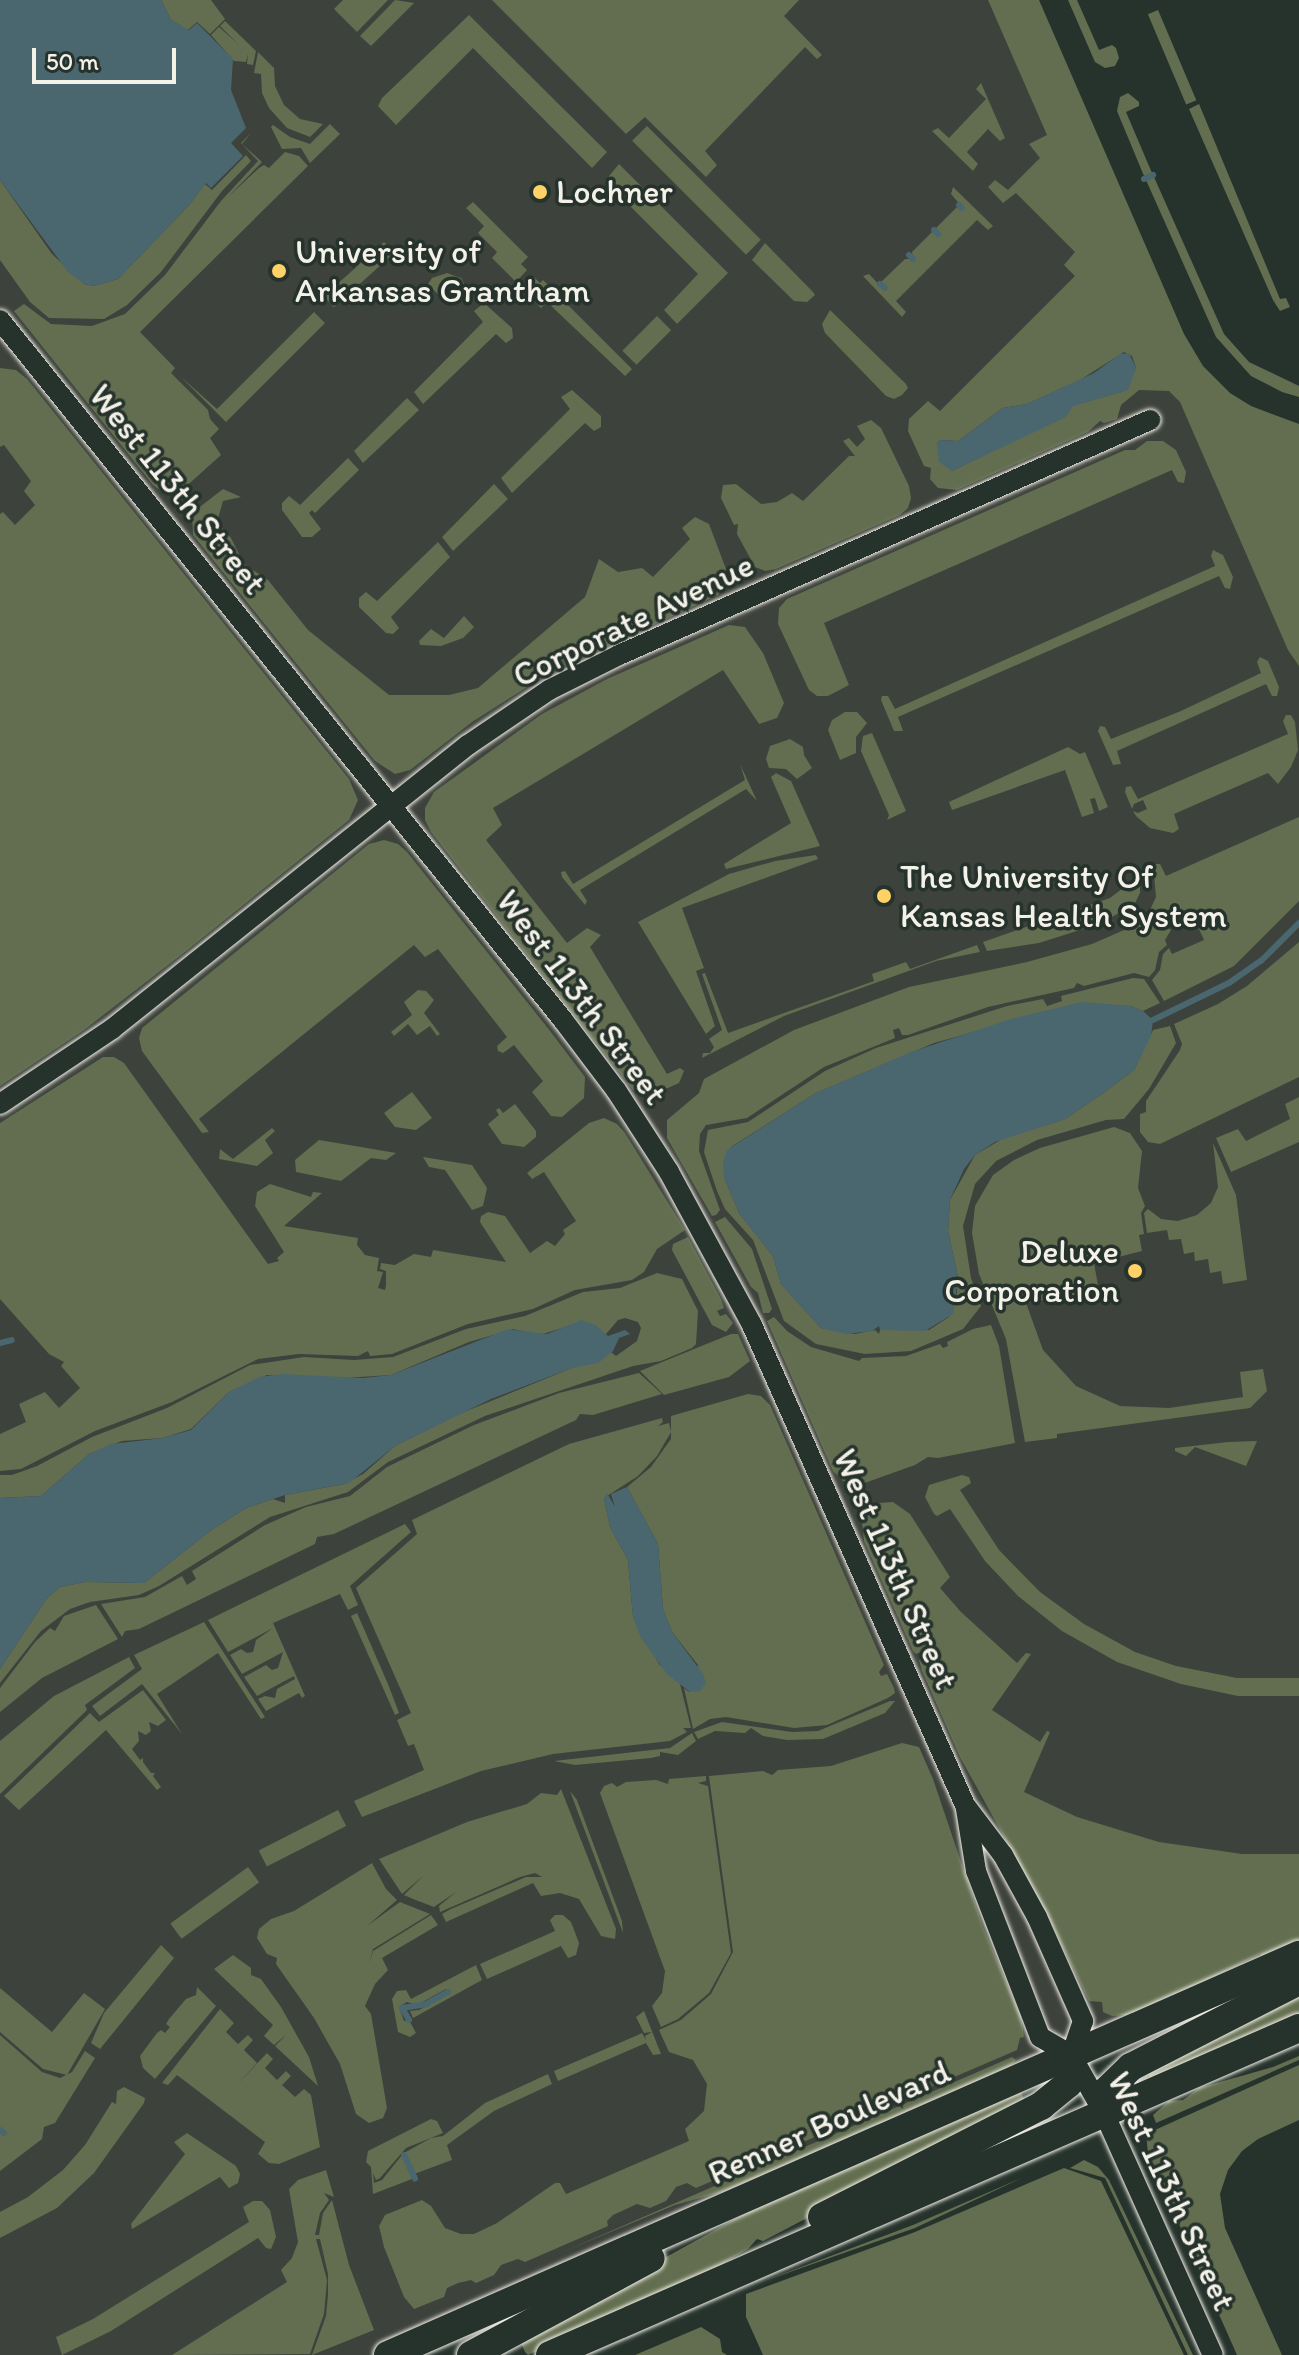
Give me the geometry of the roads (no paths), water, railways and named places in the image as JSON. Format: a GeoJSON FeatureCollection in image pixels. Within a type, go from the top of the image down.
{"type":"FeatureCollection","features":[{"type":"Feature","properties":{"kind":"main road","name":"Renner Boulevard"},"geometry":{"type":"LineString","coordinates":[[401,2352],[1299,1955]]}},
{"type":"Feature","properties":{"kind":"main road"},"geometry":{"type":"LineString","coordinates":[[1104,2113],[1107,2090],[1131,2067],[1299,1981]]}},
{"type":"Feature","properties":{"kind":"main road"},"geometry":{"type":"LineString","coordinates":[[550,2355],[1299,2028]]}},
{"type":"Feature","properties":{"kind":"main road"},"geometry":{"type":"LineString","coordinates":[[746,2269],[816,2220],[1041,2106],[1068,2084],[1071,2055]]}},
{"type":"Feature","properties":{"kind":"main road"},"geometry":{"type":"LineString","coordinates":[[471,2355],[692,2236],[712,2213]]}},
{"type":"Feature","properties":{"kind":"street","name":"West 113th Street"},"geometry":{"type":"LineString","coordinates":[[0,320],[590,1055],[669,1172],[752,1325],[965,1805],[1003,1855],[1037,1917],[1083,2021],[1071,2055]]}},
{"type":"Feature","properties":{"kind":"street","name":"Corporate Avenue"},"geometry":{"type":"LineString","coordinates":[[0,1104],[112,1029],[478,737],[575,676],[1150,420]]}},
{"type":"Feature","properties":{"kind":"street","name":"West 113th Street"},"geometry":{"type":"LineString","coordinates":[[965,1805],[976,1871],[1040,2037],[1071,2055],[1104,2113],[1213,2355]]}},
{"type":"Feature","properties":{"kind":"water"},"geometry":{"type":"Polygon","coordinates":[[[0,0],[161,0],[171,20],[189,30],[197,23],[233,59],[231,90],[246,128],[231,143],[243,156],[211,188],[206,183],[118,279],[93,286],[84,284],[68,272],[0,180],[0,0]]]}},
{"type":"Feature","properties":{"kind":"water"},"geometry":{"type":"Polygon","coordinates":[[[1129,353],[1136,368],[1128,390],[1073,406],[1066,417],[952,471],[939,462],[937,444],[940,440],[958,441],[1003,408],[1027,404],[1094,373],[1120,354],[1129,353]]]}},
{"type":"Feature","properties":{"kind":"water"},"geometry":{"type":"Polygon","coordinates":[[[1082,1002],[1130,1006],[1143,1011],[1153,1020],[1151,1036],[1134,1070],[1102,1094],[1065,1119],[995,1142],[975,1155],[964,1169],[950,1200],[948,1231],[958,1277],[953,1314],[925,1331],[880,1330],[879,1326],[872,1331],[846,1334],[821,1328],[781,1284],[773,1256],[739,1213],[724,1177],[723,1161],[727,1150],[816,1093],[911,1052],[1011,1019],[1082,1002]]]}},
{"type":"Feature","properties":{"kind":"water"},"geometry":{"type":"Polygon","coordinates":[[[581,1320],[596,1325],[608,1336],[625,1330],[630,1334],[619,1338],[613,1351],[598,1363],[572,1368],[491,1399],[395,1446],[349,1483],[285,1495],[246,1508],[210,1531],[144,1583],[85,1582],[60,1587],[47,1598],[0,1669],[0,1498],[41,1496],[89,1454],[111,1444],[163,1438],[191,1430],[229,1392],[259,1377],[282,1374],[363,1378],[391,1375],[508,1329],[547,1334],[581,1320]]]}},
{"type":"Feature","properties":{"kind":"water"},"geometry":{"type":"Polygon","coordinates":[[[627,1487],[658,1544],[663,1609],[672,1632],[703,1674],[706,1683],[700,1691],[690,1692],[667,1674],[641,1638],[633,1617],[628,1560],[610,1527],[604,1498],[607,1493],[615,1507],[611,1494],[627,1487]]]}},
{"type":"Feature","properties":{"kind":"waterway"},"geometry":{"type":"LineString","coordinates":[[1144,179],[1153,175]]}},
{"type":"Feature","properties":{"kind":"waterway"},"geometry":{"type":"LineString","coordinates":[[959,205],[962,208]]}},
{"type":"Feature","properties":{"kind":"waterway"},"geometry":{"type":"LineString","coordinates":[[934,230],[938,234]]}},
{"type":"Feature","properties":{"kind":"waterway"},"geometry":{"type":"LineString","coordinates":[[909,255],[913,259]]}},
{"type":"Feature","properties":{"kind":"waterway"},"geometry":{"type":"LineString","coordinates":[[880,284],[885,288]]}},
{"type":"Feature","properties":{"kind":"waterway"},"geometry":{"type":"LineString","coordinates":[[1153,1020],[1229,983],[1261,961],[1299,923]]}},
{"type":"Feature","properties":{"kind":"waterway"},"geometry":{"type":"LineString","coordinates":[[0,1343],[12,1340]]}},
{"type":"Feature","properties":{"kind":"waterway"},"geometry":{"type":"LineString","coordinates":[[409,2020],[402,2008],[426,2004],[448,1992]]}},
{"type":"Feature","properties":{"kind":"waterway"},"geometry":{"type":"LineString","coordinates":[[0,2130],[4,2133]]}},
{"type":"Feature","properties":{"kind":"waterway"},"geometry":{"type":"LineString","coordinates":[[404,2155],[415,2179]]}},
{"type":"Feature","properties":{"kind":"place","name":"Lochner"},"geometry":{"type":"Point","coordinates":[540,192]}},
{"type":"Feature","properties":{"kind":"place","name":"University of Arkansas Grantham"},"geometry":{"type":"Point","coordinates":[279,271]}},
{"type":"Feature","properties":{"kind":"place","name":"The University Of Kansas Health System"},"geometry":{"type":"Point","coordinates":[884,896]}},
{"type":"Feature","properties":{"kind":"place","name":"Deluxe Corporation"},"geometry":{"type":"Point","coordinates":[1135,1271]}}]}
